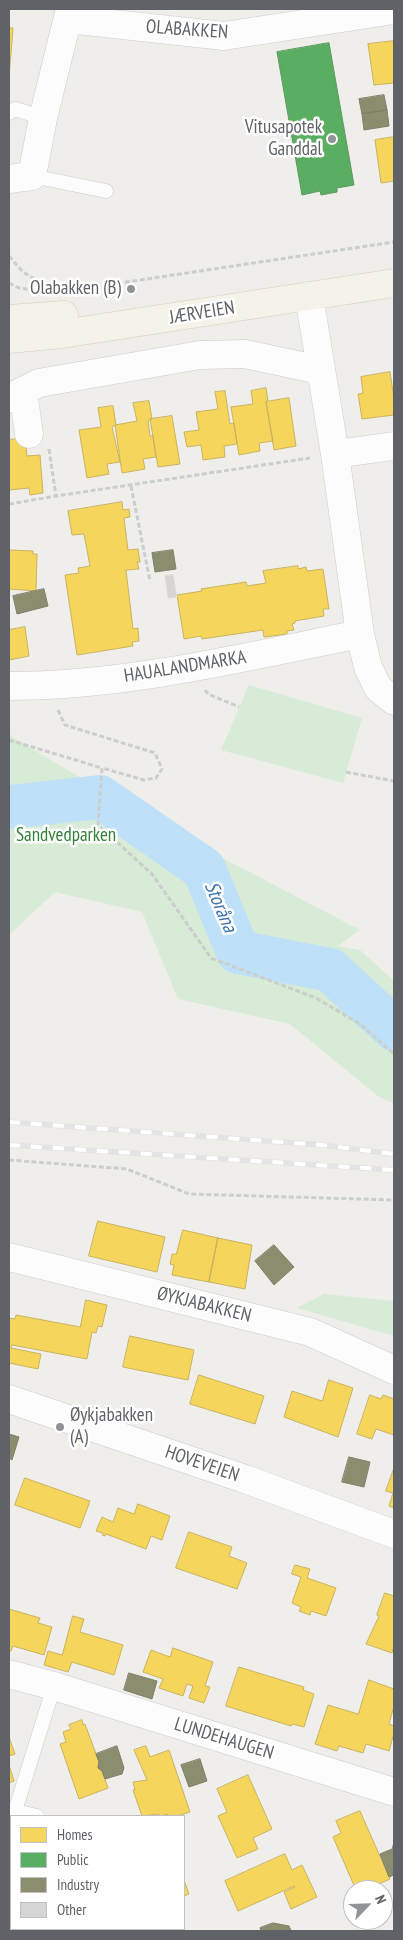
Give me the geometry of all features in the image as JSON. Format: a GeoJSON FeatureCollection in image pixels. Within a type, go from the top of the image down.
{"type":"FeatureCollection","features":[{"type":"Feature","properties":{"kind":"main road","name":"JÆRVEIEN"},"geometry":{"type":"LineString","coordinates":[[9,319],[61,315],[178,300],[394,266]]}},
{"type":"Feature","properties":{"kind":"main road","name":"JÆRVEIEN"},"geometry":{"type":"LineString","coordinates":[[9,339],[62,334],[394,283]]}},
{"type":"Feature","properties":{"kind":"street","name":"OLABAKKEN"},"geometry":{"type":"LineString","coordinates":[[20,178],[42,118],[69,14],[224,36],[394,10]]}},
{"type":"Feature","properties":{"kind":"street"},"geometry":{"type":"LineString","coordinates":[[309,296],[360,634],[368,667],[378,688],[394,701]]}},
{"type":"Feature","properties":{"kind":"street"},"geometry":{"type":"LineString","coordinates":[[29,434],[16,395],[39,383],[200,355],[245,354],[320,370]]}},
{"type":"Feature","properties":{"kind":"street"},"geometry":{"type":"LineString","coordinates":[[334,454],[394,446]]}},
{"type":"Feature","properties":{"kind":"street","name":"HAUALANDMARKA"},"geometry":{"type":"LineString","coordinates":[[9,686],[56,686],[194,668],[360,634]]}},
{"type":"Feature","properties":{"kind":"street","name":"ØYKJABAKKEN"},"geometry":{"type":"LineString","coordinates":[[9,1257],[310,1332],[394,1370]]}},
{"type":"Feature","properties":{"kind":"street","name":"HOVEVEIEN"},"geometry":{"type":"LineString","coordinates":[[9,1399],[245,1479],[394,1534]]}},
{"type":"Feature","properties":{"kind":"street","name":"LUNDEHAUGEN"},"geometry":{"type":"LineString","coordinates":[[9,1674],[54,1686],[394,1792]]}},
{"type":"Feature","properties":{"kind":"lane"},"geometry":{"type":"LineString","coordinates":[[9,113],[15,109],[42,118]]}},
{"type":"Feature","properties":{"kind":"lane"},"geometry":{"type":"LineString","coordinates":[[20,178],[106,191]]}},
{"type":"Feature","properties":{"kind":"lane"},"geometry":{"type":"LineString","coordinates":[[33,1815],[15,1811],[54,1686]]}},
{"type":"Feature","properties":{"kind":"path"},"geometry":{"type":"LineString","coordinates":[[66,292],[394,242]]}},
{"type":"Feature","properties":{"kind":"path"},"geometry":{"type":"LineString","coordinates":[[9,256],[23,272],[57,293],[47,292]]}},
{"type":"Feature","properties":{"kind":"path"},"geometry":{"type":"LineString","coordinates":[[9,283],[18,288],[38,290]]}},
{"type":"Feature","properties":{"kind":"path"},"geometry":{"type":"LineString","coordinates":[[9,504],[334,454]]}},
{"type":"Feature","properties":{"kind":"path"},"geometry":{"type":"LineString","coordinates":[[132,486],[150,581]]}},
{"type":"Feature","properties":{"kind":"path"},"geometry":{"type":"LineString","coordinates":[[9,740],[144,780],[156,778],[162,769],[155,753],[65,725],[55,703],[56,686]]}},
{"type":"Feature","properties":{"kind":"path"},"geometry":{"type":"LineString","coordinates":[[102,768],[98,825],[152,874],[211,958],[316,998],[360,1024],[394,1054]]}},
{"type":"Feature","properties":{"kind":"path"},"geometry":{"type":"LineString","coordinates":[[346,772],[394,781]]}},
{"type":"Feature","properties":{"kind":"path"},"geometry":{"type":"LineString","coordinates":[[9,1160],[127,1169],[190,1194],[394,1200]]}},
{"type":"Feature","properties":{"kind":"green space"},"geometry":{"type":"Polygon","coordinates":[[[249,685],[362,718],[343,783],[221,750],[249,685]]]}},
{"type":"Feature","properties":{"kind":"green space","name":"Sandvedparken"},"geometry":{"type":"Polygon","coordinates":[[[9,735],[154,822],[360,930],[338,946],[360,950],[394,981],[394,1103],[379,1097],[290,1024],[178,999],[142,912],[55,892],[9,935],[9,735]]]}},
{"type":"Feature","properties":{"kind":"green space"},"geometry":{"type":"Polygon","coordinates":[[[324,1294],[394,1301],[394,1336],[297,1308],[324,1294]]]}},
{"type":"Feature","properties":{"kind":"building: Homes"},"geometry":{"type":"Polygon","coordinates":[[[9,28],[13,28],[9,78],[9,28]]]}},
{"type":"Feature","properties":{"kind":"building: Homes"},"geometry":{"type":"Polygon","coordinates":[[[394,41],[394,83],[374,85],[368,44],[394,41]]]}},
{"type":"Feature","properties":{"kind":"building: Homes"},"geometry":{"type":"Polygon","coordinates":[[[394,137],[394,181],[381,183],[375,140],[394,137]]]}},
{"type":"Feature","properties":{"kind":"building: Homes"},"geometry":{"type":"Polygon","coordinates":[[[390,372],[394,398],[394,415],[362,419],[358,394],[363,393],[361,377],[390,372]]]}},
{"type":"Feature","properties":{"kind":"building: Homes"},"geometry":{"type":"Polygon","coordinates":[[[266,388],[268,401],[266,402],[273,441],[259,443],[260,451],[239,455],[231,407],[253,404],[251,391],[266,388]]]}},
{"type":"Feature","properties":{"kind":"building: Homes"},"geometry":{"type":"Polygon","coordinates":[[[225,391],[230,424],[234,423],[237,444],[224,446],[225,457],[203,460],[201,445],[187,447],[184,432],[199,430],[196,412],[218,409],[215,392],[225,391]]]}},
{"type":"Feature","properties":{"kind":"building: Homes"},"geometry":{"type":"Polygon","coordinates":[[[289,398],[296,446],[274,450],[266,402],[289,398]]]}},
{"type":"Feature","properties":{"kind":"building: Homes"},"geometry":{"type":"Polygon","coordinates":[[[149,401],[152,419],[148,421],[150,436],[153,436],[156,457],[143,459],[145,469],[122,473],[115,425],[137,421],[133,403],[149,401]]]}},
{"type":"Feature","properties":{"kind":"building: Homes"},"geometry":{"type":"Polygon","coordinates":[[[113,406],[116,425],[112,427],[120,462],[107,464],[109,474],[87,478],[79,430],[101,427],[98,408],[113,406]]]}},
{"type":"Feature","properties":{"kind":"building: Homes"},"geometry":{"type":"Polygon","coordinates":[[[172,416],[180,464],[158,467],[150,419],[172,416]]]}},
{"type":"Feature","properties":{"kind":"building: Homes"},"geometry":{"type":"Polygon","coordinates":[[[25,438],[27,456],[40,455],[43,493],[30,495],[29,488],[9,490],[9,440],[25,438]]]}},
{"type":"Feature","properties":{"kind":"building: Homes"},"geometry":{"type":"Polygon","coordinates":[[[122,502],[123,510],[129,509],[130,517],[124,518],[128,550],[138,549],[140,562],[137,562],[139,569],[126,570],[133,629],[138,628],[139,641],[132,642],[133,646],[77,655],[65,575],[79,573],[78,568],[90,566],[84,534],[72,535],[68,511],[122,502]]]}},
{"type":"Feature","properties":{"kind":"building: Homes"},"geometry":{"type":"Polygon","coordinates":[[[9,550],[33,551],[33,554],[37,554],[36,591],[9,589],[9,550]]]}},
{"type":"Feature","properties":{"kind":"building: Homes"},"geometry":{"type":"Polygon","coordinates":[[[298,566],[298,569],[306,567],[307,571],[323,569],[329,609],[323,609],[324,616],[295,621],[292,624],[294,630],[287,631],[287,634],[264,637],[263,630],[202,639],[201,636],[184,639],[177,595],[246,582],[247,586],[266,583],[263,571],[298,566]]]}},
{"type":"Feature","properties":{"kind":"building: Homes"},"geometry":{"type":"Polygon","coordinates":[[[25,627],[29,656],[9,660],[9,630],[25,627]]]}},
{"type":"Feature","properties":{"kind":"building: Homes"},"geometry":{"type":"Polygon","coordinates":[[[98,1221],[165,1237],[157,1272],[89,1256],[98,1221]]]}},
{"type":"Feature","properties":{"kind":"building: Homes"},"geometry":{"type":"Polygon","coordinates":[[[183,1230],[218,1238],[209,1282],[172,1275],[174,1265],[170,1264],[172,1254],[176,1254],[183,1230]]]}},
{"type":"Feature","properties":{"kind":"building: Homes"},"geometry":{"type":"Polygon","coordinates":[[[218,1238],[252,1245],[245,1289],[209,1282],[218,1238]]]}},
{"type":"Feature","properties":{"kind":"building: Homes"},"geometry":{"type":"Polygon","coordinates":[[[86,1300],[107,1305],[102,1327],[98,1326],[96,1333],[92,1332],[87,1359],[12,1345],[11,1348],[41,1354],[38,1369],[9,1363],[9,1318],[15,1319],[16,1315],[80,1327],[86,1300]]]}},
{"type":"Feature","properties":{"kind":"building: Homes"},"geometry":{"type":"Polygon","coordinates":[[[130,1336],[194,1350],[188,1380],[123,1367],[130,1336]]]}},
{"type":"Feature","properties":{"kind":"building: Homes"},"geometry":{"type":"Polygon","coordinates":[[[199,1375],[264,1396],[255,1424],[190,1404],[199,1375]]]}},
{"type":"Feature","properties":{"kind":"building: Homes"},"geometry":{"type":"Polygon","coordinates":[[[329,1380],[353,1388],[338,1437],[284,1417],[292,1391],[322,1401],[329,1380]]]}},
{"type":"Feature","properties":{"kind":"building: Homes"},"geometry":{"type":"Polygon","coordinates":[[[370,1395],[381,1399],[383,1395],[394,1399],[394,1435],[376,1429],[372,1439],[357,1434],[370,1395]]]}},
{"type":"Feature","properties":{"kind":"building: Homes"},"geometry":{"type":"Polygon","coordinates":[[[394,1468],[394,1508],[389,1506],[393,1493],[386,1491],[394,1468]]]}},
{"type":"Feature","properties":{"kind":"building: Homes"},"geometry":{"type":"Polygon","coordinates":[[[25,1478],[90,1501],[80,1528],[15,1505],[25,1478]]]}},
{"type":"Feature","properties":{"kind":"building: Homes"},"geometry":{"type":"Polygon","coordinates":[[[138,1504],[170,1516],[162,1540],[151,1536],[146,1549],[106,1534],[105,1536],[102,1535],[103,1533],[96,1531],[102,1517],[113,1522],[118,1508],[134,1514],[138,1504]]]}},
{"type":"Feature","properties":{"kind":"building: Homes"},"geometry":{"type":"Polygon","coordinates":[[[189,1532],[232,1547],[229,1556],[247,1563],[237,1589],[176,1568],[189,1532]]]}},
{"type":"Feature","properties":{"kind":"building: Homes"},"geometry":{"type":"Polygon","coordinates":[[[295,1565],[310,1569],[307,1578],[336,1588],[326,1616],[311,1611],[310,1615],[299,1611],[301,1607],[292,1603],[301,1577],[292,1574],[295,1565]]]}},
{"type":"Feature","properties":{"kind":"building: Homes"},"geometry":{"type":"Polygon","coordinates":[[[385,1593],[394,1596],[394,1646],[392,1653],[366,1644],[379,1616],[377,1615],[385,1593]]]}},
{"type":"Feature","properties":{"kind":"building: Homes"},"geometry":{"type":"Polygon","coordinates":[[[9,1609],[40,1618],[38,1623],[52,1627],[44,1655],[13,1646],[11,1651],[9,1651],[9,1609]]]}},
{"type":"Feature","properties":{"kind":"building: Homes"},"geometry":{"type":"Polygon","coordinates":[[[73,1616],[84,1619],[80,1632],[123,1645],[114,1675],[72,1662],[68,1672],[44,1665],[48,1651],[62,1655],[73,1616]]]}},
{"type":"Feature","properties":{"kind":"building: Homes"},"geometry":{"type":"Polygon","coordinates":[[[173,1648],[213,1662],[205,1686],[210,1687],[204,1703],[189,1698],[193,1686],[187,1684],[183,1696],[159,1688],[163,1679],[143,1672],[151,1650],[170,1657],[173,1648]]]}},
{"type":"Feature","properties":{"kind":"building: Homes"},"geometry":{"type":"Polygon","coordinates":[[[239,1667],[304,1687],[303,1690],[314,1694],[304,1727],[292,1724],[291,1726],[226,1706],[239,1667]]]}},
{"type":"Feature","properties":{"kind":"building: Homes"},"geometry":{"type":"Polygon","coordinates":[[[369,1680],[394,1689],[394,1706],[389,1724],[394,1726],[394,1733],[389,1751],[366,1744],[363,1753],[339,1746],[337,1751],[315,1744],[328,1705],[358,1714],[369,1680]]]}},
{"type":"Feature","properties":{"kind":"building: Homes"},"geometry":{"type":"Polygon","coordinates":[[[82,1720],[99,1762],[98,1768],[102,1771],[108,1788],[79,1799],[60,1744],[66,1742],[63,1732],[71,1729],[69,1725],[82,1720]]]}},
{"type":"Feature","properties":{"kind":"building: Homes"},"geometry":{"type":"Polygon","coordinates":[[[9,1737],[15,1754],[9,1756],[9,1737]]]}},
{"type":"Feature","properties":{"kind":"building: Homes"},"geometry":{"type":"Polygon","coordinates":[[[146,1746],[150,1757],[169,1750],[190,1812],[180,1815],[142,1815],[133,1790],[135,1790],[133,1782],[147,1780],[134,1750],[146,1746]]]}},
{"type":"Feature","properties":{"kind":"building: Homes"},"geometry":{"type":"Polygon","coordinates":[[[9,1765],[14,1781],[9,1783],[9,1765]]]}},
{"type":"Feature","properties":{"kind":"building: Homes"},"geometry":{"type":"Polygon","coordinates":[[[248,1775],[272,1829],[253,1838],[258,1849],[237,1858],[218,1816],[227,1812],[217,1789],[248,1775]]]}},
{"type":"Feature","properties":{"kind":"building: Homes"},"geometry":{"type":"Polygon","coordinates":[[[360,1811],[390,1879],[352,1880],[333,1837],[341,1833],[336,1821],[360,1811]]]}},
{"type":"Feature","properties":{"kind":"building: Homes"},"geometry":{"type":"Polygon","coordinates":[[[285,1854],[292,1870],[302,1865],[317,1897],[291,1909],[284,1892],[294,1886],[238,1911],[225,1881],[285,1854]]]}},
{"type":"Feature","properties":{"kind":"building: Homes"},"geometry":{"type":"Polygon","coordinates":[[[185,1883],[189,1894],[185,1896],[185,1883]]]}},
{"type":"Feature","properties":{"kind":"building: Public"},"geometry":{"type":"Polygon","coordinates":[[[329,43],[354,185],[337,188],[337,192],[321,195],[320,191],[302,195],[277,52],[329,43]]]}},
{"type":"Feature","properties":{"kind":"building: Industry"},"geometry":{"type":"Polygon","coordinates":[[[384,95],[387,110],[362,114],[359,99],[384,95]]]}},
{"type":"Feature","properties":{"kind":"building: Industry"},"geometry":{"type":"Polygon","coordinates":[[[387,110],[389,126],[364,130],[362,114],[387,110]]]}},
{"type":"Feature","properties":{"kind":"building: Industry"},"geometry":{"type":"Polygon","coordinates":[[[173,550],[176,569],[155,572],[152,553],[173,550]]]}},
{"type":"Feature","properties":{"kind":"building: Industry"},"geometry":{"type":"Polygon","coordinates":[[[44,589],[48,606],[17,614],[13,596],[44,589]]]}},
{"type":"Feature","properties":{"kind":"building: Industry"},"geometry":{"type":"Polygon","coordinates":[[[274,1245],[294,1267],[274,1285],[255,1261],[274,1245]]]}},
{"type":"Feature","properties":{"kind":"building: Industry"},"geometry":{"type":"Polygon","coordinates":[[[9,1434],[19,1437],[12,1460],[9,1458],[9,1434]]]}},
{"type":"Feature","properties":{"kind":"building: Industry"},"geometry":{"type":"Polygon","coordinates":[[[349,1457],[370,1462],[364,1487],[342,1482],[349,1457]]]}},
{"type":"Feature","properties":{"kind":"building: Industry"},"geometry":{"type":"Polygon","coordinates":[[[129,1673],[157,1681],[152,1699],[124,1690],[129,1673]]]}},
{"type":"Feature","properties":{"kind":"building: Industry"},"geometry":{"type":"Polygon","coordinates":[[[117,1746],[124,1768],[122,1774],[105,1779],[102,1771],[98,1768],[99,1762],[96,1754],[117,1746]]]}},
{"type":"Feature","properties":{"kind":"building: Industry"},"geometry":{"type":"Polygon","coordinates":[[[200,1759],[207,1781],[189,1787],[181,1765],[200,1759]]]}},
{"type":"Feature","properties":{"kind":"building: Industry"},"geometry":{"type":"Polygon","coordinates":[[[394,1842],[394,1875],[389,1877],[380,1854],[392,1849],[394,1842]]]}},
{"type":"Feature","properties":{"kind":"building: Industry"},"geometry":{"type":"Polygon","coordinates":[[[273,1923],[289,1926],[291,1931],[261,1931],[260,1928],[273,1923]]]}},
{"type":"Feature","properties":{"kind":"building: Other"},"geometry":{"type":"Polygon","coordinates":[[[173,575],[177,597],[168,598],[165,576],[173,575]]]}},
{"type":"Feature","properties":{"kind":"waterway","name":"Storåna"},"geometry":{"type":"LineString","coordinates":[[9,807],[100,797],[204,869],[238,952],[330,970],[394,1029]]}},
{"type":"Feature","properties":{"kind":"railway"},"geometry":{"type":"LineString","coordinates":[[9,1122],[322,1145],[394,1154]]}},
{"type":"Feature","properties":{"kind":"railway"},"geometry":{"type":"LineString","coordinates":[[9,1145],[394,1170]]}},
{"type":"Feature","properties":{"kind":"place","name":"Vitusapotek Ganddal"},"geometry":{"type":"Point","coordinates":[332,139]}},
{"type":"Feature","properties":{"kind":"place","name":"Olabakken (B)"},"geometry":{"type":"Point","coordinates":[131,289]}},
{"type":"Feature","properties":{"kind":"place","name":"Øykjabakken (A)"},"geometry":{"type":"Point","coordinates":[60,1427]}}]}
